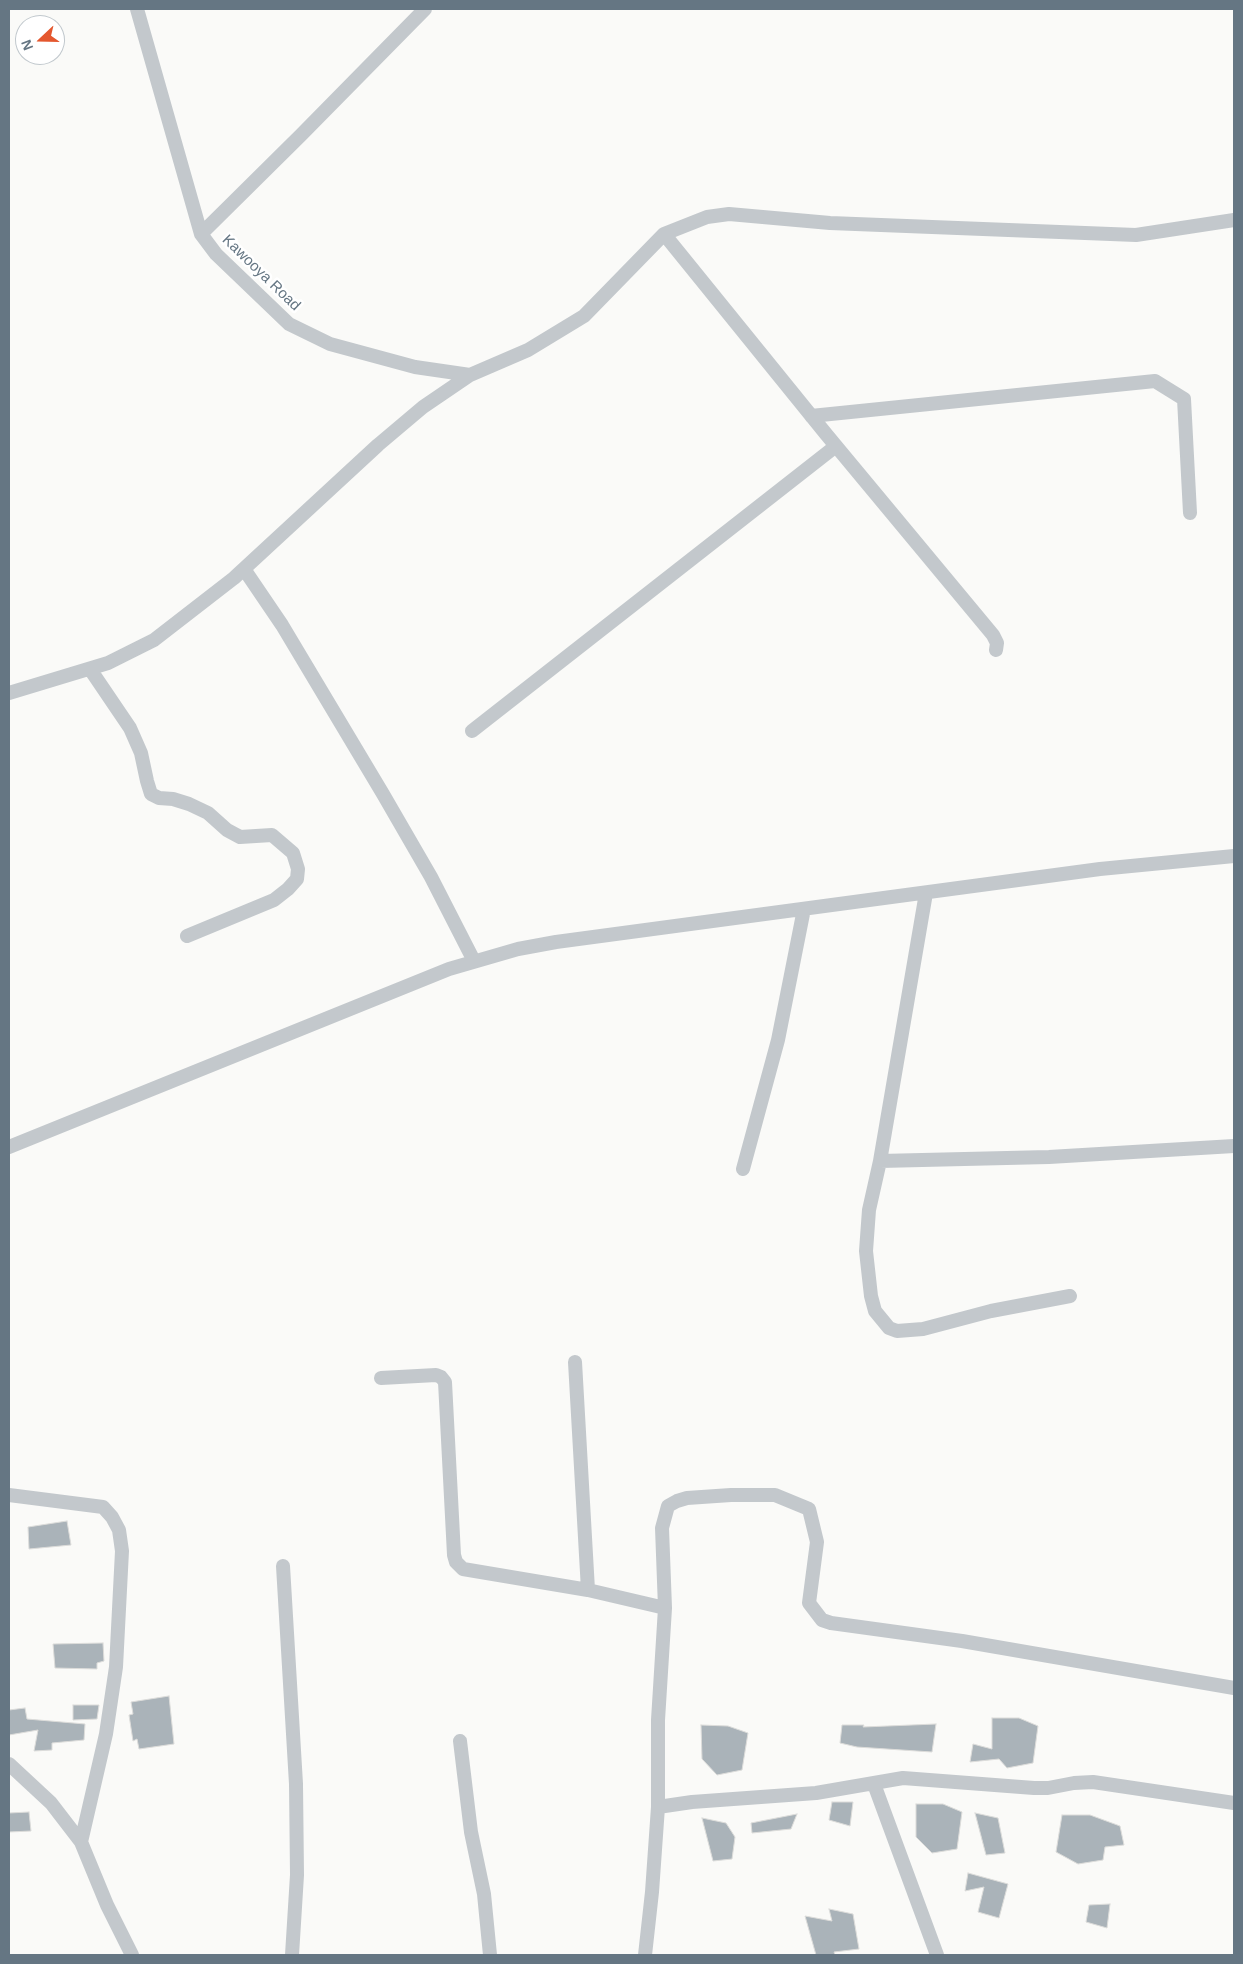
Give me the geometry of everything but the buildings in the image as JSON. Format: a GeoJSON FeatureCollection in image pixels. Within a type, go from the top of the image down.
{"type":"FeatureCollection","features":[{"type":"Feature","properties":{"kind":"street","name":"Kawooya Road"},"geometry":{"type":"LineString","coordinates":[[137,9],[201,234],[216,254],[290,324],[330,344],[415,367],[470,375]]}},
{"type":"Feature","properties":{"kind":"street"},"geometry":{"type":"LineString","coordinates":[[201,234],[425,9]]}},
{"type":"Feature","properties":{"kind":"street"},"geometry":{"type":"LineString","coordinates":[[9,693],[108,663],[154,640],[244,568],[378,445],[423,407],[470,375],[528,350],[584,316],[664,234],[708,217],[728,214],[830,224],[1136,235],[1234,220]]}},
{"type":"Feature","properties":{"kind":"street"},"geometry":{"type":"LineString","coordinates":[[664,234],[811,416],[993,635],[997,643],[996,650]]}},
{"type":"Feature","properties":{"kind":"street"},"geometry":{"type":"LineString","coordinates":[[811,416],[1155,381],[1184,399],[1190,513]]}},
{"type":"Feature","properties":{"kind":"street"},"geometry":{"type":"LineString","coordinates":[[472,731],[836,446]]}},
{"type":"Feature","properties":{"kind":"street"},"geometry":{"type":"LineString","coordinates":[[244,568],[282,625],[388,803],[431,877],[474,961]]}},
{"type":"Feature","properties":{"kind":"street"},"geometry":{"type":"LineString","coordinates":[[90,669],[130,728],[141,753],[151,794],[159,798],[173,798],[208,813],[227,830],[240,837],[272,835],[293,854],[298,869],[298,879],[274,900],[187,936]]}},
{"type":"Feature","properties":{"kind":"street"},"geometry":{"type":"LineString","coordinates":[[9,1146],[272,1039],[449,969],[474,961],[556,942],[1100,869],[1234,856]]}},
{"type":"Feature","properties":{"kind":"street"},"geometry":{"type":"LineString","coordinates":[[926,892],[880,1161],[869,1210],[866,1251],[871,1296],[875,1311],[889,1328],[896,1331],[923,1329],[991,1311],[1070,1296]]}},
{"type":"Feature","properties":{"kind":"street"},"geometry":{"type":"LineString","coordinates":[[743,1169],[778,1040],[804,909]]}},
{"type":"Feature","properties":{"kind":"street"},"geometry":{"type":"LineString","coordinates":[[880,1161],[1049,1157],[1234,1146]]}},
{"type":"Feature","properties":{"kind":"street"},"geometry":{"type":"LineString","coordinates":[[575,1362],[588,1590]]}},
{"type":"Feature","properties":{"kind":"street"},"geometry":{"type":"LineString","coordinates":[[381,1378],[436,1375],[445,1382],[454,1555],[456,1562],[464,1569],[588,1590],[665,1608]]}},
{"type":"Feature","properties":{"kind":"street"},"geometry":{"type":"LineString","coordinates":[[9,1495],[103,1507],[112,1517],[119,1530],[122,1551],[116,1667],[106,1734],[81,1842]]}},
{"type":"Feature","properties":{"kind":"street"},"geometry":{"type":"LineString","coordinates":[[645,1955],[658,1807],[658,1720],[665,1608],[662,1534],[663,1522],[668,1506],[677,1500],[731,1495],[775,1495],[809,1509],[817,1542],[809,1603],[822,1620],[831,1623],[962,1641],[1234,1688]]}},
{"type":"Feature","properties":{"kind":"street"},"geometry":{"type":"LineString","coordinates":[[282,1566],[296,1784],[297,1874],[292,1955]]}},
{"type":"Feature","properties":{"kind":"street"},"geometry":{"type":"LineString","coordinates":[[460,1741],[471,1832],[484,1894],[490,1955]]}},
{"type":"Feature","properties":{"kind":"street"},"geometry":{"type":"LineString","coordinates":[[9,1764],[51,1802],[81,1842],[106,1905],[132,1955]]}},
{"type":"Feature","properties":{"kind":"street"},"geometry":{"type":"LineString","coordinates":[[658,1807],[692,1802],[816,1793],[903,1778],[1048,1788],[1074,1783],[1093,1782],[1234,1803]]}},
{"type":"Feature","properties":{"kind":"street"},"geometry":{"type":"LineString","coordinates":[[874,1784],[937,1955]]}}]}
